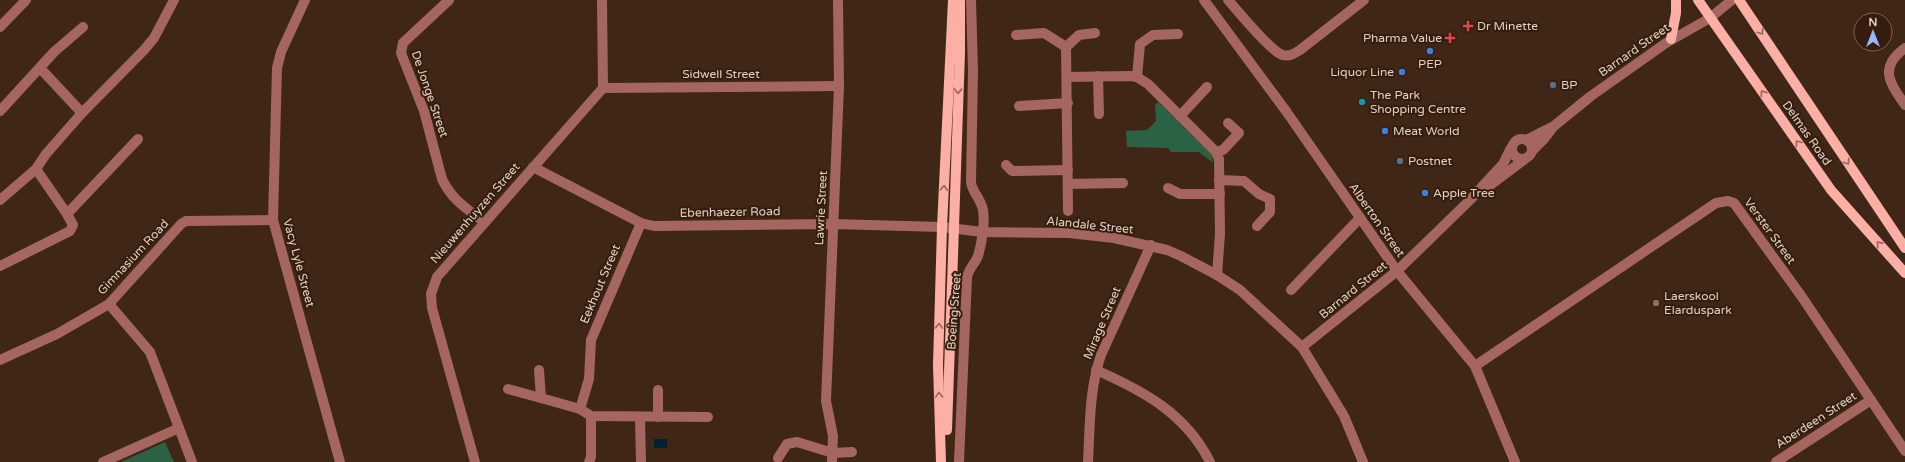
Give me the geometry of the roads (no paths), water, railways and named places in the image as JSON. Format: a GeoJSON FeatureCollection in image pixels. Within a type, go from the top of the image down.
{"type":"FeatureCollection","features":[{"type":"Feature","properties":{"kind":"main road","name":"Boeing Street"},"geometry":{"type":"LineString","coordinates":[[945,462],[947,227],[953,0]]}},
{"type":"Feature","properties":{"kind":"main road","name":"Boeing Street"},"geometry":{"type":"LineString","coordinates":[[941,462],[938,365],[960,52],[960,0]]}},
{"type":"Feature","properties":{"kind":"main road"},"geometry":{"type":"LineString","coordinates":[[1671,39],[1676,13],[1676,0]]}},
{"type":"Feature","properties":{"kind":"main road","name":"Delmas Road"},"geometry":{"type":"LineString","coordinates":[[1698,0],[1832,190],[1905,273]]}},
{"type":"Feature","properties":{"kind":"main road","name":"Delmas Road"},"geometry":{"type":"LineString","coordinates":[[1739,0],[1905,248]]}},
{"type":"Feature","properties":{"kind":"street"},"geometry":{"type":"LineString","coordinates":[[0,27],[26,0]]}},
{"type":"Feature","properties":{"kind":"street","name":"Vacy Lyle Street"},"geometry":{"type":"LineString","coordinates":[[305,0],[280,52],[277,68],[273,220],[340,462]]}},
{"type":"Feature","properties":{"kind":"street","name":"De Jonge Street"},"geometry":{"type":"LineString","coordinates":[[449,0],[403,43],[401,53],[424,111],[442,179],[451,195],[484,222]]}},
{"type":"Feature","properties":{"kind":"street"},"geometry":{"type":"LineString","coordinates":[[602,0],[603,88]]}},
{"type":"Feature","properties":{"kind":"street","name":"Lawrie Street"},"geometry":{"type":"LineString","coordinates":[[832,457],[833,436],[826,401],[839,86],[838,0]]}},
{"type":"Feature","properties":{"kind":"street","name":"Boeing Street"},"geometry":{"type":"LineString","coordinates":[[959,462],[967,278],[969,269],[978,256],[983,220],[982,205],[972,189],[971,182],[973,71],[971,0]]}},
{"type":"Feature","properties":{"kind":"street","name":"Alberton Street"},"geometry":{"type":"LineString","coordinates":[[1204,0],[1286,111],[1397,271],[1474,366],[1515,462]]}},
{"type":"Feature","properties":{"kind":"street"},"geometry":{"type":"LineString","coordinates":[[1228,0],[1275,51],[1286,56],[1294,54],[1359,2]]}},
{"type":"Feature","properties":{"kind":"street","name":"Barnard Street"},"geometry":{"type":"LineString","coordinates":[[1470,200],[1528,155],[1554,126],[1591,96],[1671,39],[1710,18],[1732,0]]}},
{"type":"Feature","properties":{"kind":"street"},"geometry":{"type":"LineString","coordinates":[[0,200],[36,169],[46,154],[82,113],[154,38],[170,2]]}},
{"type":"Feature","properties":{"kind":"street"},"geometry":{"type":"LineString","coordinates":[[0,111],[54,52],[83,27]]}},
{"type":"Feature","properties":{"kind":"street"},"geometry":{"type":"LineString","coordinates":[[1016,35],[1044,33],[1066,47]]}},
{"type":"Feature","properties":{"kind":"street"},"geometry":{"type":"LineString","coordinates":[[1068,210],[1068,103],[1066,47],[1079,35],[1095,34]]}},
{"type":"Feature","properties":{"kind":"street"},"geometry":{"type":"LineString","coordinates":[[1138,77],[1140,44],[1153,35],[1178,34]]}},
{"type":"Feature","properties":{"kind":"street"},"geometry":{"type":"LineString","coordinates":[[1905,48],[1891,61],[1889,80],[1905,105]]}},
{"type":"Feature","properties":{"kind":"street"},"geometry":{"type":"LineString","coordinates":[[40,68],[82,113]]}},
{"type":"Feature","properties":{"kind":"street"},"geometry":{"type":"LineString","coordinates":[[1098,76],[1099,114]]}},
{"type":"Feature","properties":{"kind":"street"},"geometry":{"type":"LineString","coordinates":[[1067,77],[1138,77],[1148,84],[1216,152],[1219,159],[1220,194],[1220,234],[1217,276]]}},
{"type":"Feature","properties":{"kind":"street","name":"Sidwell Street"},"geometry":{"type":"LineString","coordinates":[[603,88],[839,86]]}},
{"type":"Feature","properties":{"kind":"street"},"geometry":{"type":"LineString","coordinates":[[1180,116],[1207,87]]}},
{"type":"Feature","properties":{"kind":"street","name":"Nieuwenhuyzen Street"},"geometry":{"type":"LineString","coordinates":[[475,462],[432,308],[431,294],[437,277],[603,88]]}},
{"type":"Feature","properties":{"kind":"street"},"geometry":{"type":"LineString","coordinates":[[1019,106],[1068,103]]}},
{"type":"Feature","properties":{"kind":"street"},"geometry":{"type":"LineString","coordinates":[[1216,152],[1223,150],[1239,133],[1228,123]]}},
{"type":"Feature","properties":{"kind":"street","name":"Barnard Street"},"geometry":{"type":"LineString","coordinates":[[1302,347],[1397,271],[1470,200],[1503,164],[1516,140],[1526,140],[1554,126]]}},
{"type":"Feature","properties":{"kind":"street"},"geometry":{"type":"LineString","coordinates":[[67,214],[138,139]]}},
{"type":"Feature","properties":{"kind":"street"},"geometry":{"type":"LineString","coordinates":[[1511,148],[1515,157],[1528,155],[1531,145],[1526,140]]}},
{"type":"Feature","properties":{"kind":"street"},"geometry":{"type":"LineString","coordinates":[[1006,165],[1012,171],[1068,170]]}},
{"type":"Feature","properties":{"kind":"street","name":"Ebenhaezer Road"},"geometry":{"type":"LineString","coordinates":[[533,167],[641,223],[661,226],[833,224],[947,227]]}},
{"type":"Feature","properties":{"kind":"street"},"geometry":{"type":"LineString","coordinates":[[0,266],[70,231],[73,225],[36,169]]}},
{"type":"Feature","properties":{"kind":"street"},"geometry":{"type":"LineString","coordinates":[[1219,180],[1244,181],[1259,194],[1270,199],[1270,212],[1257,226]]}},
{"type":"Feature","properties":{"kind":"street"},"geometry":{"type":"LineString","coordinates":[[1068,184],[1122,182]]}},
{"type":"Feature","properties":{"kind":"street"},"geometry":{"type":"LineString","coordinates":[[1168,188],[1180,194],[1220,194]]}},
{"type":"Feature","properties":{"kind":"street","name":"Verster Street"},"geometry":{"type":"LineString","coordinates":[[1474,366],[1716,203],[1728,201],[1734,203],[1751,225],[1905,451]]}},
{"type":"Feature","properties":{"kind":"street"},"geometry":{"type":"LineString","coordinates":[[1291,290],[1360,218]]}},
{"type":"Feature","properties":{"kind":"street","name":"Gimnasium Road"},"geometry":{"type":"LineString","coordinates":[[0,360],[57,334],[108,304],[181,224],[186,221],[273,220]]}},
{"type":"Feature","properties":{"kind":"street","name":"Eekhout Street"},"geometry":{"type":"LineString","coordinates":[[580,409],[589,379],[591,340],[641,223]]}},
{"type":"Feature","properties":{"kind":"street","name":"Alandale Street"},"geometry":{"type":"LineString","coordinates":[[947,227],[982,232],[1069,233],[1114,238],[1151,245],[1181,256],[1217,276],[1240,290],[1302,347],[1344,416],[1363,462]]}},
{"type":"Feature","properties":{"kind":"street","name":"Mirage Street"},"geometry":{"type":"LineString","coordinates":[[1088,462],[1090,411],[1096,370],[1101,355],[1151,245]]}},
{"type":"Feature","properties":{"kind":"street"},"geometry":{"type":"LineString","coordinates":[[108,304],[150,352],[192,462]]}},
{"type":"Feature","properties":{"kind":"street"},"geometry":{"type":"LineString","coordinates":[[539,370],[541,398]]}},
{"type":"Feature","properties":{"kind":"street"},"geometry":{"type":"LineString","coordinates":[[1096,370],[1128,384],[1172,413],[1193,434],[1210,462]]}},
{"type":"Feature","properties":{"kind":"street"},"geometry":{"type":"LineString","coordinates":[[508,389],[580,409],[591,416],[708,417]]}},
{"type":"Feature","properties":{"kind":"street"},"geometry":{"type":"LineString","coordinates":[[658,390],[658,417]]}},
{"type":"Feature","properties":{"kind":"street","name":"Aberdeen Street"},"geometry":{"type":"LineString","coordinates":[[1776,462],[1871,400]]}},
{"type":"Feature","properties":{"kind":"street"},"geometry":{"type":"LineString","coordinates":[[589,462],[591,460],[591,416]]}},
{"type":"Feature","properties":{"kind":"street"},"geometry":{"type":"LineString","coordinates":[[640,417],[641,462]]}},
{"type":"Feature","properties":{"kind":"street"},"geometry":{"type":"LineString","coordinates":[[102,462],[179,428]]}},
{"type":"Feature","properties":{"kind":"street"},"geometry":{"type":"LineString","coordinates":[[778,458],[787,444],[794,442],[832,457],[852,452]]}},
{"type":"Feature","properties":{"kind":"water"},"geometry":{"type":"Polygon","coordinates":[[[654,439],[667,439],[667,448],[654,448],[654,439]]]}},
{"type":"Feature","properties":{"kind":"place","name":"Dr Minette"},"geometry":{"type":"Point","coordinates":[1468,26]}},
{"type":"Feature","properties":{"kind":"place","name":"Pharma Value"},"geometry":{"type":"Point","coordinates":[1450,38]}},
{"type":"Feature","properties":{"kind":"place","name":"PEP"},"geometry":{"type":"Point","coordinates":[1430,51]}},
{"type":"Feature","properties":{"kind":"place","name":"Liquor Line"},"geometry":{"type":"Point","coordinates":[1402,72]}},
{"type":"Feature","properties":{"kind":"place","name":"BP"},"geometry":{"type":"Point","coordinates":[1553,85]}},
{"type":"Feature","properties":{"kind":"place","name":"The Park Shopping Centre"},"geometry":{"type":"Point","coordinates":[1362,102]}},
{"type":"Feature","properties":{"kind":"place","name":"Meat World"},"geometry":{"type":"Point","coordinates":[1385,131]}},
{"type":"Feature","properties":{"kind":"place","name":"Postnet"},"geometry":{"type":"Point","coordinates":[1400,161]}},
{"type":"Feature","properties":{"kind":"place","name":"Apple Tree"},"geometry":{"type":"Point","coordinates":[1425,193]}},
{"type":"Feature","properties":{"kind":"place","name":"Laerskool Elarduspark"},"geometry":{"type":"Point","coordinates":[1656,303]}}]}
